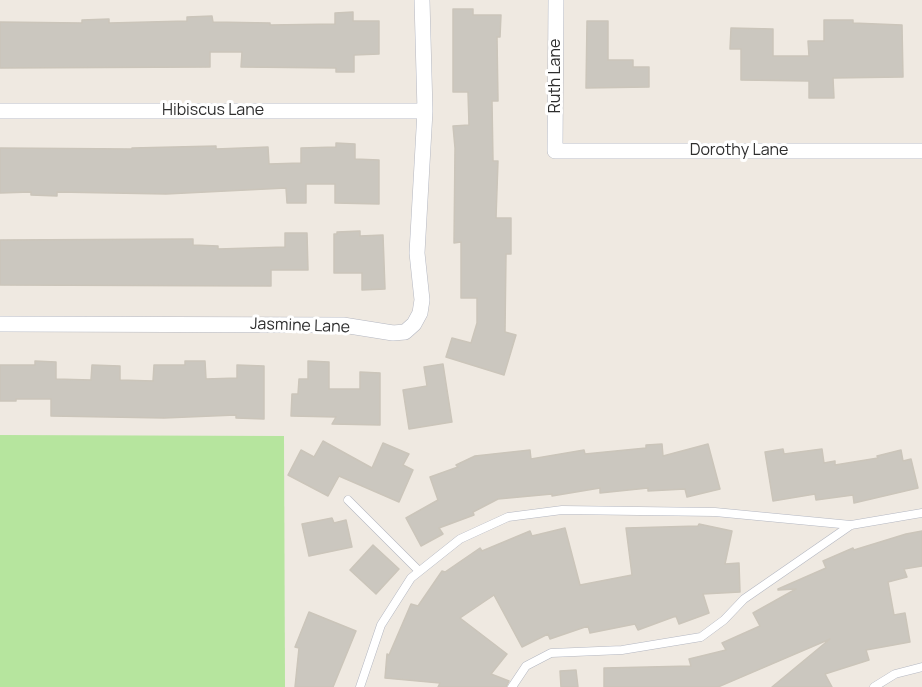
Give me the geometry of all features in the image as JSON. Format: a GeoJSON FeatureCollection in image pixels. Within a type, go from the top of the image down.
{"type":"FeatureCollection","features":[{"type":"Feature","properties":{"kind":"street","name":"Jasmine Lane"},"geometry":{"type":"LineString","coordinates":[[0,324],[343,325],[393,333],[405,332],[414,324],[420,313],[422,300],[417,253],[425,111],[422,0]]}},
{"type":"Feature","properties":{"kind":"street","name":"Ruth Lane"},"geometry":{"type":"LineString","coordinates":[[555,151],[556,0]]}},
{"type":"Feature","properties":{"kind":"street","name":"Hibiscus Lane"},"geometry":{"type":"LineString","coordinates":[[0,111],[425,111]]}},
{"type":"Feature","properties":{"kind":"street","name":"Dorothy Lane"},"geometry":{"type":"LineString","coordinates":[[555,151],[922,151]]}},
{"type":"Feature","properties":{"kind":"lane"},"geometry":{"type":"LineString","coordinates":[[348,500],[419,571]]}},
{"type":"Feature","properties":{"kind":"lane"},"geometry":{"type":"LineString","coordinates":[[360,687],[381,625],[411,578],[460,539],[508,517],[562,510],[715,512],[850,525],[922,513]]}},
{"type":"Feature","properties":{"kind":"lane"},"geometry":{"type":"LineString","coordinates":[[512,687],[526,666],[551,653],[622,650],[702,637],[724,620],[744,599],[850,525]]}},
{"type":"Feature","properties":{"kind":"lane"},"geometry":{"type":"LineString","coordinates":[[874,687],[895,674],[922,667]]}},
{"type":"Feature","properties":{"kind":"green space"},"geometry":{"type":"Polygon","coordinates":[[[0,435],[284,436],[285,687],[0,687],[0,435]]]}},
{"type":"Feature","properties":{"kind":"building"},"geometry":{"type":"Polygon","coordinates":[[[453,9],[473,9],[473,15],[501,15],[500,37],[497,37],[498,101],[492,101],[493,161],[498,161],[496,218],[511,218],[511,254],[506,254],[505,332],[516,335],[504,375],[446,357],[452,338],[471,343],[477,323],[477,298],[461,298],[461,242],[454,243],[455,148],[453,126],[469,125],[468,92],[453,92],[453,9]]]}},
{"type":"Feature","properties":{"kind":"building"},"geometry":{"type":"Polygon","coordinates":[[[353,12],[353,21],[379,21],[379,54],[354,55],[354,72],[336,72],[336,68],[241,67],[242,52],[210,52],[210,67],[0,68],[0,22],[82,23],[82,20],[109,19],[109,23],[187,21],[187,17],[212,16],[213,22],[270,23],[270,25],[335,24],[335,13],[353,12]]]}},
{"type":"Feature","properties":{"kind":"building"},"geometry":{"type":"Polygon","coordinates":[[[824,20],[853,20],[853,23],[902,25],[903,77],[833,78],[834,98],[809,98],[809,81],[741,80],[741,49],[730,49],[731,28],[773,29],[773,56],[809,56],[808,41],[824,41],[824,20]]]}},
{"type":"Feature","properties":{"kind":"building"},"geometry":{"type":"Polygon","coordinates":[[[587,21],[608,21],[608,60],[633,60],[633,67],[649,67],[649,87],[586,88],[587,21]]]}},
{"type":"Feature","properties":{"kind":"building"},"geometry":{"type":"Polygon","coordinates":[[[336,143],[355,144],[355,159],[379,160],[379,204],[335,203],[335,184],[306,184],[306,203],[287,203],[286,188],[166,194],[57,192],[57,196],[31,195],[31,192],[0,193],[0,148],[132,149],[216,146],[216,149],[268,147],[269,164],[301,163],[301,148],[336,147],[336,143]]]}},
{"type":"Feature","properties":{"kind":"building"},"geometry":{"type":"Polygon","coordinates":[[[360,231],[360,236],[383,235],[385,289],[362,290],[362,273],[334,273],[334,234],[360,231]]]}},
{"type":"Feature","properties":{"kind":"building"},"geometry":{"type":"Polygon","coordinates":[[[285,233],[307,233],[308,270],[271,270],[271,286],[0,285],[0,240],[193,239],[193,245],[218,246],[218,249],[285,247],[285,233]]]}},
{"type":"Feature","properties":{"kind":"building"},"geometry":{"type":"Polygon","coordinates":[[[35,361],[56,362],[56,379],[91,380],[92,365],[120,366],[120,380],[153,381],[154,365],[185,365],[185,361],[205,361],[206,379],[237,378],[237,365],[264,366],[264,419],[236,418],[236,415],[164,418],[51,416],[51,399],[0,401],[0,365],[35,365],[35,361]]]}},
{"type":"Feature","properties":{"kind":"building"},"geometry":{"type":"Polygon","coordinates":[[[308,361],[329,362],[329,389],[360,389],[360,372],[380,373],[380,425],[332,424],[336,417],[291,416],[292,394],[298,394],[299,379],[308,379],[308,361]]]}},
{"type":"Feature","properties":{"kind":"building"},"geometry":{"type":"Polygon","coordinates":[[[443,364],[452,422],[409,429],[403,390],[427,386],[424,367],[443,364]]]}},
{"type":"Feature","properties":{"kind":"building"},"geometry":{"type":"Polygon","coordinates":[[[323,441],[372,468],[383,443],[409,454],[403,465],[413,470],[399,502],[339,476],[328,496],[288,475],[301,450],[314,457],[323,441]]]}},
{"type":"Feature","properties":{"kind":"building"},"geometry":{"type":"Polygon","coordinates":[[[662,444],[663,456],[708,444],[720,489],[687,497],[685,489],[648,491],[648,488],[600,493],[600,488],[552,496],[552,494],[498,499],[473,512],[474,515],[439,528],[443,534],[421,546],[406,518],[438,500],[430,477],[458,467],[456,465],[475,456],[530,450],[531,459],[584,450],[585,454],[646,448],[646,445],[662,444]]]}},
{"type":"Feature","properties":{"kind":"building"},"geometry":{"type":"Polygon","coordinates":[[[783,449],[784,454],[822,449],[824,463],[835,461],[835,465],[878,458],[877,456],[901,450],[903,461],[911,459],[918,488],[854,503],[853,495],[816,500],[815,494],[773,501],[765,452],[783,449]]]}},
{"type":"Feature","properties":{"kind":"building"},"geometry":{"type":"Polygon","coordinates":[[[332,518],[334,523],[346,520],[352,547],[309,556],[302,524],[332,518]]]}},
{"type":"Feature","properties":{"kind":"building"},"geometry":{"type":"Polygon","coordinates":[[[699,524],[732,531],[725,564],[739,563],[740,592],[703,594],[709,613],[679,624],[676,616],[638,630],[635,624],[590,633],[588,626],[550,639],[548,634],[522,647],[494,595],[460,618],[507,654],[491,674],[509,681],[506,687],[438,687],[440,683],[385,678],[387,654],[389,655],[411,604],[418,606],[442,571],[445,572],[480,548],[482,551],[530,531],[532,536],[565,528],[580,585],[632,575],[626,528],[698,526],[699,524]]]}},
{"type":"Feature","properties":{"kind":"building"},"geometry":{"type":"Polygon","coordinates":[[[922,531],[922,566],[904,569],[907,577],[888,582],[894,615],[905,613],[910,642],[866,650],[869,660],[825,674],[832,687],[772,687],[830,639],[718,687],[604,687],[604,668],[691,666],[689,659],[726,650],[722,643],[760,626],[753,613],[796,589],[778,589],[826,568],[823,561],[853,548],[854,550],[922,531]]]}},
{"type":"Feature","properties":{"kind":"building"},"geometry":{"type":"Polygon","coordinates":[[[373,545],[399,569],[376,594],[350,570],[373,545]]]}},
{"type":"Feature","properties":{"kind":"building"},"geometry":{"type":"Polygon","coordinates":[[[309,612],[356,631],[333,687],[295,687],[299,648],[295,647],[309,612]]]}},
{"type":"Feature","properties":{"kind":"building"},"geometry":{"type":"Polygon","coordinates":[[[576,670],[578,687],[561,687],[560,671],[576,670]]]}}]}
